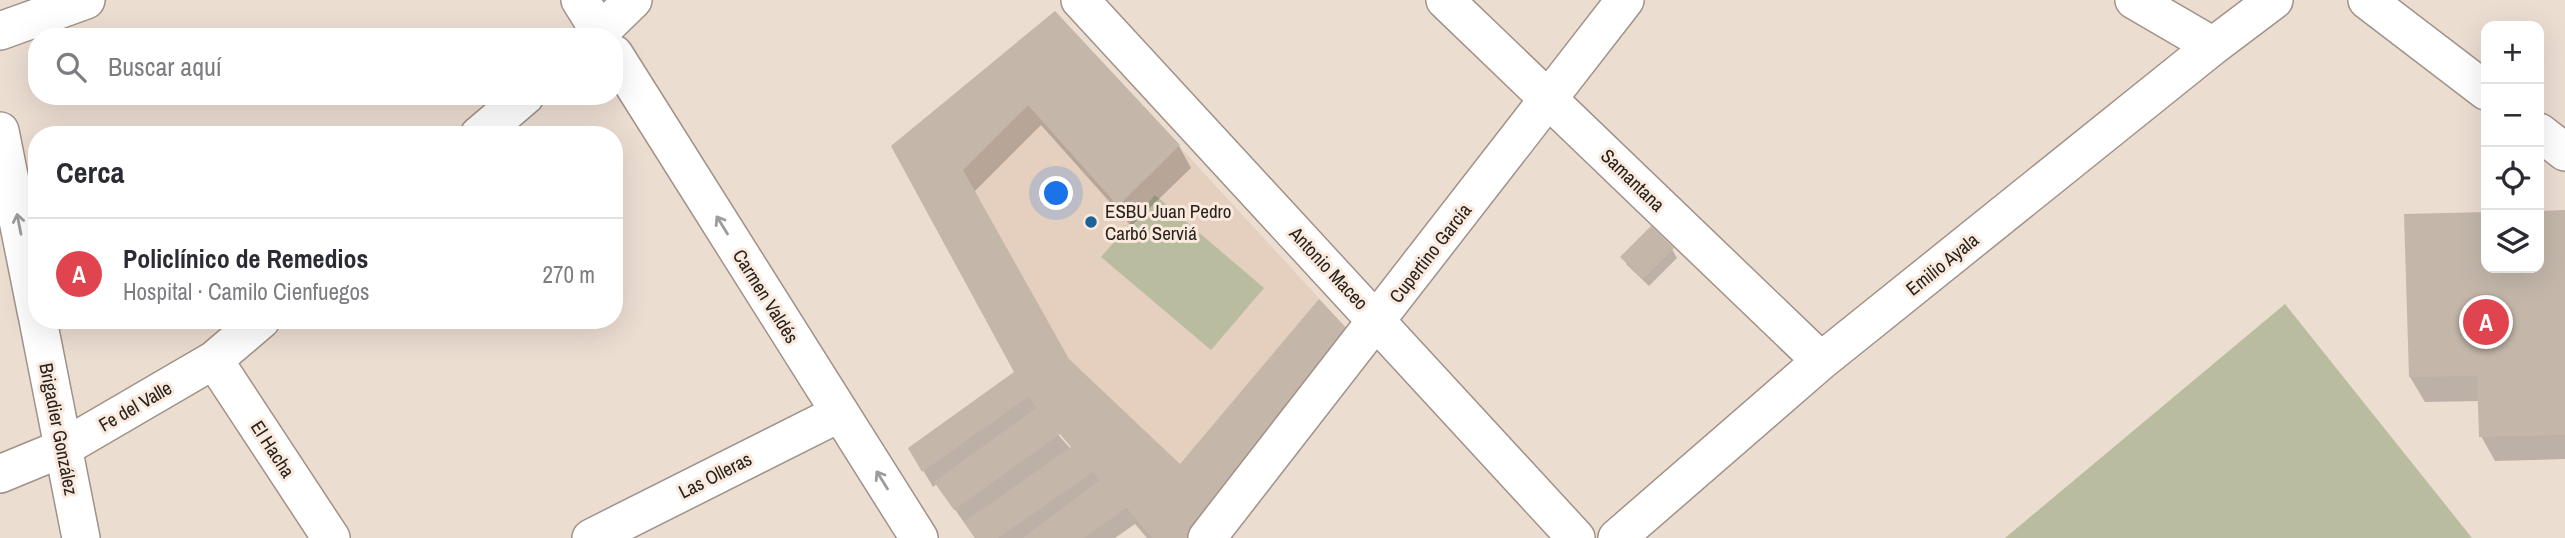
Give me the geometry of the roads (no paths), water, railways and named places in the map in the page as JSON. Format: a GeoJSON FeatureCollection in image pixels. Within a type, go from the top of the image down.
{"type":"FeatureCollection","features":[{"type":"Feature","properties":{"kind":"street"},"geometry":{"type":"LineString","coordinates":[[0,31],[86,0]]}},
{"type":"Feature","properties":{"kind":"street","name":"Carmen Valdés"},"geometry":{"type":"LineString","coordinates":[[580,0],[596,28]]}},
{"type":"Feature","properties":{"kind":"street"},"geometry":{"type":"LineString","coordinates":[[612,28],[633,0]]}},
{"type":"Feature","properties":{"kind":"street","name":"Antonio Maceo"},"geometry":{"type":"LineString","coordinates":[[1080,0],[1576,538]]}},
{"type":"Feature","properties":{"kind":"street","name":"Samantana"},"geometry":{"type":"LineString","coordinates":[[1445,0],[1821,361]]}},
{"type":"Feature","properties":{"kind":"street","name":"Cupertino García"},"geometry":{"type":"LineString","coordinates":[[1207,538],[1625,0]]}},
{"type":"Feature","properties":{"kind":"street"},"geometry":{"type":"LineString","coordinates":[[2134,0],[2213,46]]}},
{"type":"Feature","properties":{"kind":"street","name":"Emilio Ayala"},"geometry":{"type":"LineString","coordinates":[[1617,538],[1821,361],[2274,0]]}},
{"type":"Feature","properties":{"kind":"street"},"geometry":{"type":"LineString","coordinates":[[2367,0],[2481,87]]}},
{"type":"Feature","properties":{"kind":"street","name":"Carmen Valdés"},"geometry":{"type":"LineString","coordinates":[[623,71],[919,538]]}},
{"type":"Feature","properties":{"kind":"street"},"geometry":{"type":"LineString","coordinates":[[490,126],[515,105]]}},
{"type":"Feature","properties":{"kind":"street"},"geometry":{"type":"LineString","coordinates":[[0,131],[28,270]]}},
{"type":"Feature","properties":{"kind":"street"},"geometry":{"type":"LineString","coordinates":[[2544,136],[2565,152]]}},
{"type":"Feature","properties":{"kind":"street","name":"Brigadier González"},"geometry":{"type":"LineString","coordinates":[[40,329],[81,538]]}},
{"type":"Feature","properties":{"kind":"street","name":"Fe del Valle"},"geometry":{"type":"LineString","coordinates":[[0,474],[63,448],[214,360],[250,329]]}},
{"type":"Feature","properties":{"kind":"street","name":"El Hacha"},"geometry":{"type":"LineString","coordinates":[[214,360],[331,538]]}},
{"type":"Feature","properties":{"kind":"street","name":"Las Olleras"},"geometry":{"type":"LineString","coordinates":[[591,538],[840,413]]}},
{"type":"Feature","properties":{"kind":"place","name":"ESBU Juan Pedro Carbó Serviá"},"geometry":{"type":"Point","coordinates":[1091,222]}},
{"type":"Feature","properties":{"kind":"place","name":"Policlínico de Remedios"},"geometry":{"type":"Point","coordinates":[2486,322]}}]}
